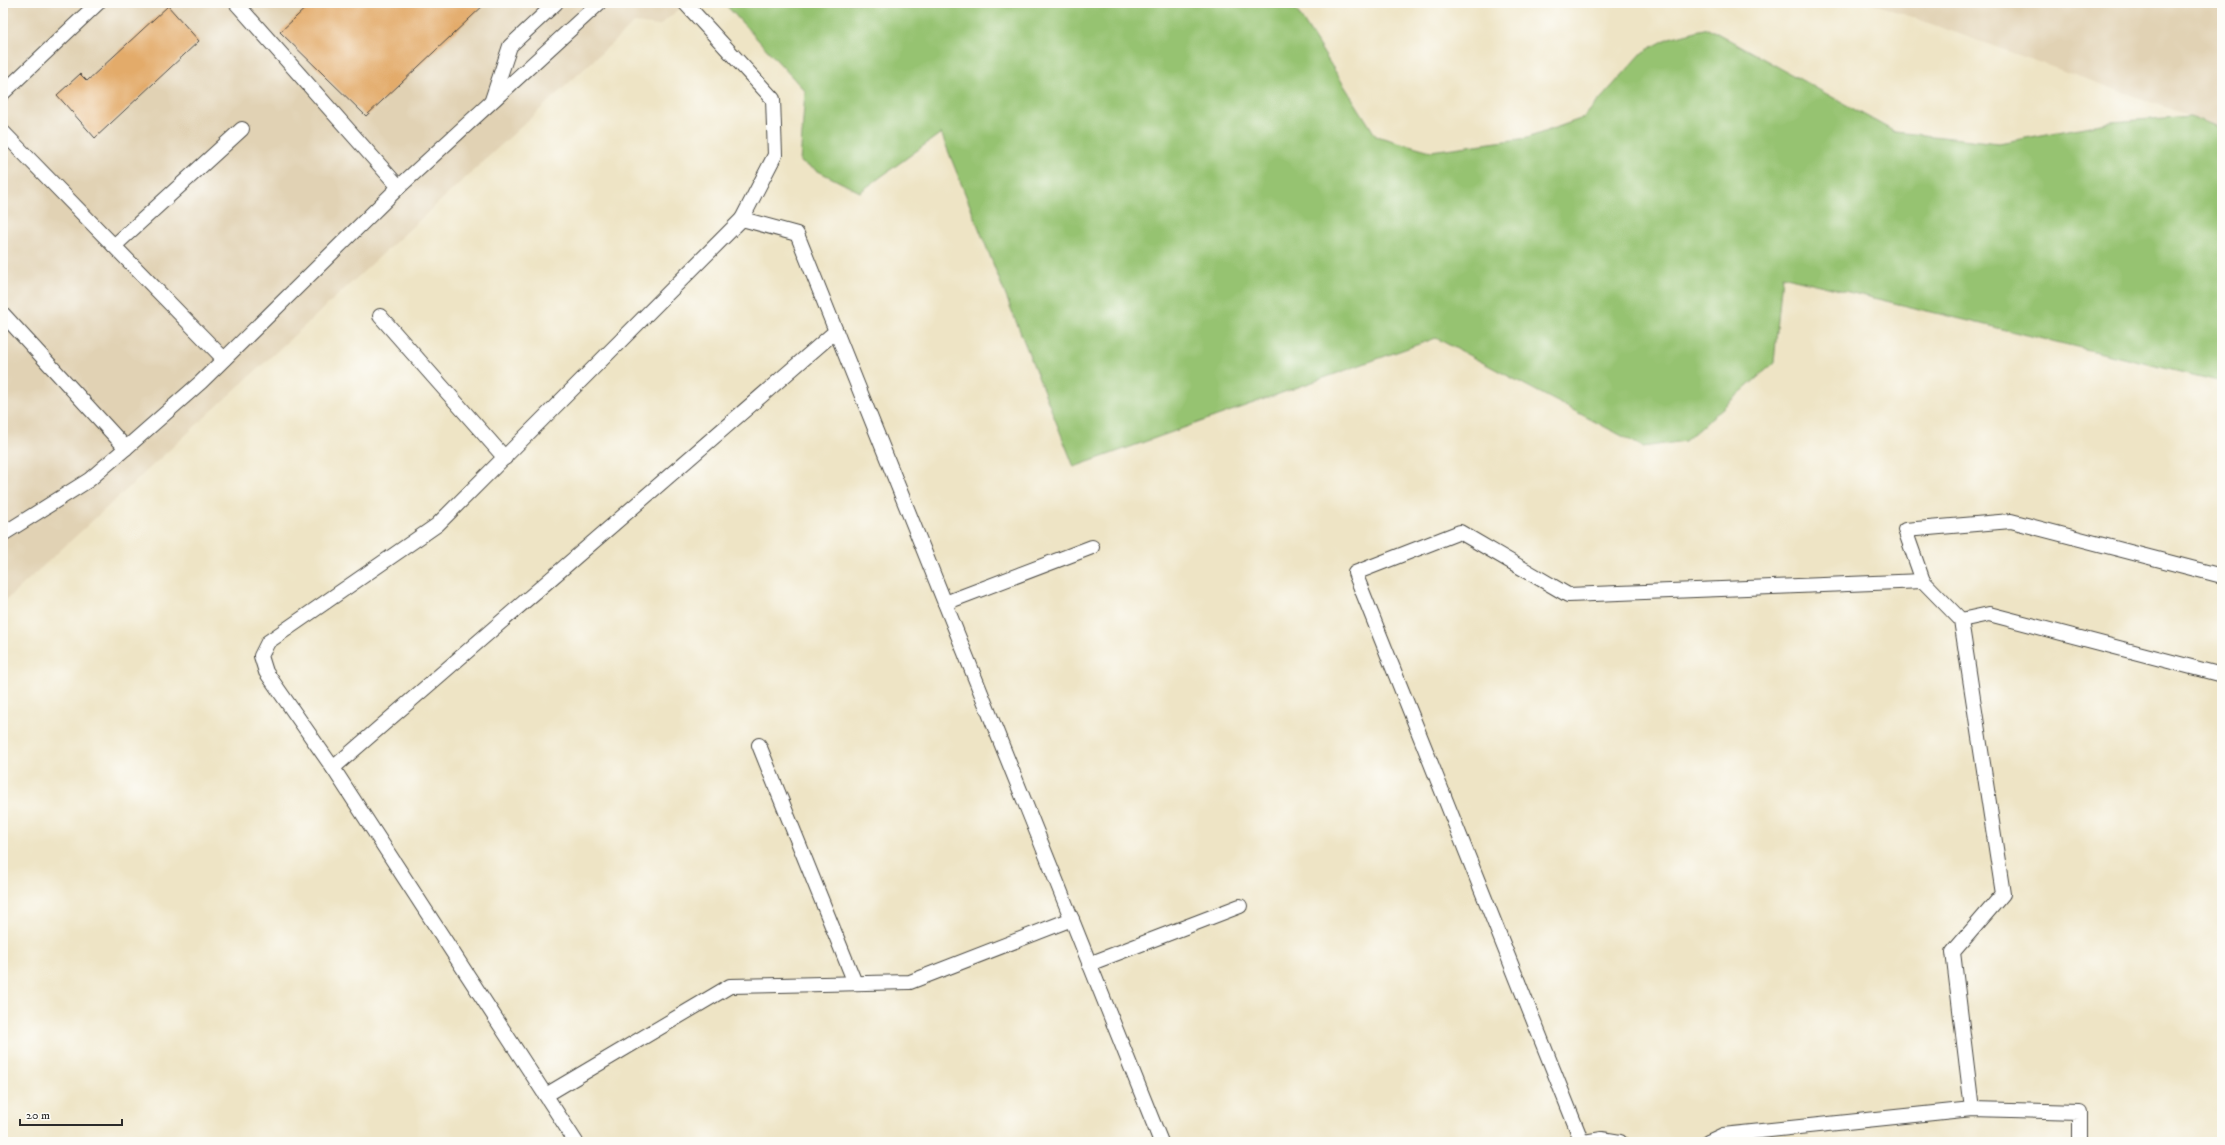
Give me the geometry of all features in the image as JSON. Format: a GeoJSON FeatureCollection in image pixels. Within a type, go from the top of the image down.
{"type":"FeatureCollection","features":[{"type":"Feature","properties":{"kind":"lane"},"geometry":{"type":"LineString","coordinates":[[3,93],[98,3]]}},
{"type":"Feature","properties":{"kind":"lane"},"geometry":{"type":"LineString","coordinates":[[236,3],[399,187]]}},
{"type":"Feature","properties":{"kind":"lane"},"geometry":{"type":"LineString","coordinates":[[492,101],[510,46],[556,3]]}},
{"type":"Feature","properties":{"kind":"lane"},"geometry":{"type":"LineString","coordinates":[[3,534],[89,480],[126,448],[224,359],[399,187],[599,3]]}},
{"type":"Feature","properties":{"kind":"lane"},"geometry":{"type":"LineString","coordinates":[[576,1142],[333,768],[266,672],[261,656],[268,642],[437,525],[742,220],[775,155],[773,99],[685,3]]}},
{"type":"Feature","properties":{"kind":"lane"},"geometry":{"type":"LineString","coordinates":[[114,246],[242,129]]}},
{"type":"Feature","properties":{"kind":"lane"},"geometry":{"type":"LineString","coordinates":[[3,132],[224,359]]}},
{"type":"Feature","properties":{"kind":"lane"},"geometry":{"type":"LineString","coordinates":[[742,220],[797,234],[1161,1142]]}},
{"type":"Feature","properties":{"kind":"lane"},"geometry":{"type":"LineString","coordinates":[[3,314],[126,448]]}},
{"type":"Feature","properties":{"kind":"lane"},"geometry":{"type":"LineString","coordinates":[[380,316],[505,458]]}},
{"type":"Feature","properties":{"kind":"lane"},"geometry":{"type":"LineString","coordinates":[[333,768],[836,331]]}},
{"type":"Feature","properties":{"kind":"lane"},"geometry":{"type":"LineString","coordinates":[[1972,1109],[1953,952],[2004,894],[1961,620],[1923,581],[1905,530],[2011,521],[2222,576]]}},
{"type":"Feature","properties":{"kind":"lane"},"geometry":{"type":"LineString","coordinates":[[1620,1142],[1602,1139],[1583,1142],[1355,573],[1460,532],[1568,595],[1923,581]]}},
{"type":"Feature","properties":{"kind":"lane"},"geometry":{"type":"LineString","coordinates":[[945,603],[1092,547]]}},
{"type":"Feature","properties":{"kind":"lane"},"geometry":{"type":"LineString","coordinates":[[1961,620],[1989,614],[2222,675]]}},
{"type":"Feature","properties":{"kind":"lane"},"geometry":{"type":"LineString","coordinates":[[759,745],[855,983]]}},
{"type":"Feature","properties":{"kind":"lane"},"geometry":{"type":"LineString","coordinates":[[1089,964],[1240,906]]}},
{"type":"Feature","properties":{"kind":"lane"},"geometry":{"type":"LineString","coordinates":[[546,1095],[730,986],[910,982],[1072,919]]}},
{"type":"Feature","properties":{"kind":"lane"},"geometry":{"type":"LineString","coordinates":[[1708,1142],[1723,1135],[1972,1109],[2080,1112],[2080,1142]]}},
{"type":"Feature","properties":{"kind":"shaded area"},"geometry":{"type":"Polygon","coordinates":[[[3,3],[686,3],[659,26],[634,23],[3,603],[3,3]]]}},
{"type":"Feature","properties":{"kind":"shaded area"},"geometry":{"type":"Polygon","coordinates":[[[1872,3],[2222,3],[2222,128],[2190,116],[1872,3]]]}},
{"type":"Feature","properties":{"kind":"green space"},"geometry":{"type":"Polygon","coordinates":[[[724,3],[1292,3],[1376,136],[1431,151],[1527,138],[1583,118],[1643,52],[1669,38],[1708,28],[1895,132],[1999,143],[2111,122],[2190,116],[2222,128],[2222,382],[1782,276],[1774,363],[1685,441],[1643,447],[1436,338],[1074,467],[941,133],[860,192],[800,162],[805,91],[724,3]]]}},
{"type":"Feature","properties":{"kind":"building"},"geometry":{"type":"Polygon","coordinates":[[[311,3],[486,3],[366,116],[280,32],[311,3]]]}},
{"type":"Feature","properties":{"kind":"building"},"geometry":{"type":"Polygon","coordinates":[[[168,6],[199,41],[95,138],[57,95],[80,74],[87,81],[168,6]]]}}]}
